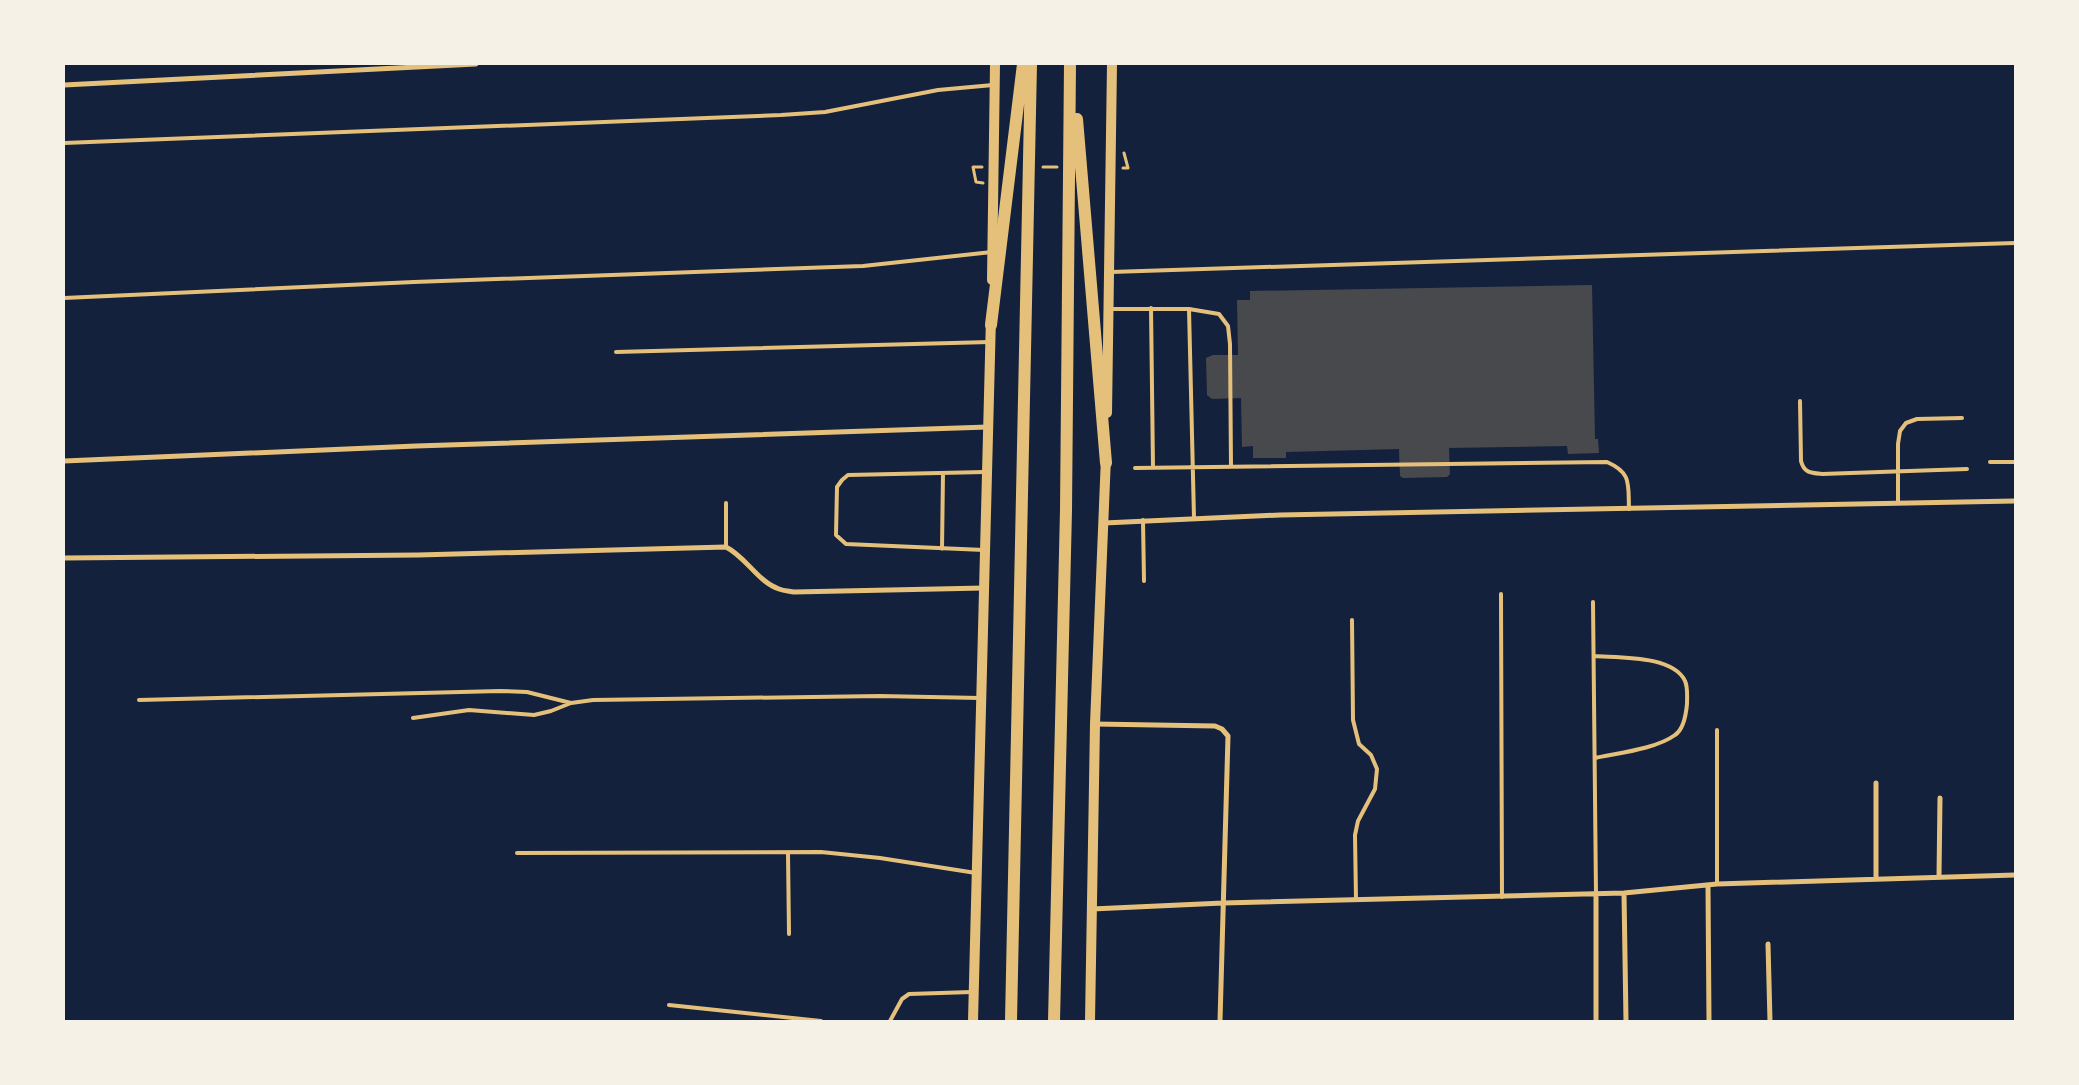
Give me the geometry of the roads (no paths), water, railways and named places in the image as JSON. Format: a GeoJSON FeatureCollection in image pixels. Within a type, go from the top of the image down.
{"type":"FeatureCollection","features":[{"type":"Feature","properties":{"kind":"highway"},"geometry":{"type":"LineString","coordinates":[[991,325],[1023,64]]}},
{"type":"Feature","properties":{"kind":"highway"},"geometry":{"type":"LineString","coordinates":[[1011,1021],[1031,64]]}},
{"type":"Feature","properties":{"kind":"highway"},"geometry":{"type":"LineString","coordinates":[[1071,64],[1106,463]]}},
{"type":"Feature","properties":{"kind":"highway"},"geometry":{"type":"LineString","coordinates":[[1054,1021],[1066,520],[1071,64]]}},
{"type":"Feature","properties":{"kind":"main road"},"geometry":{"type":"LineString","coordinates":[[973,1021],[988,472],[995,64]]}},
{"type":"Feature","properties":{"kind":"main road"},"geometry":{"type":"LineString","coordinates":[[1090,1021],[1095,724],[1106,463],[1112,64]]}},
{"type":"Feature","properties":{"kind":"street"},"geometry":{"type":"LineString","coordinates":[[64,85],[476,64]]}},
{"type":"Feature","properties":{"kind":"street"},"geometry":{"type":"LineString","coordinates":[[64,461],[416,446],[989,426]]}},
{"type":"Feature","properties":{"kind":"street"},"geometry":{"type":"LineString","coordinates":[[1104,523],[1194,518],[2015,501]]}},
{"type":"Feature","properties":{"kind":"street"},"geometry":{"type":"LineString","coordinates":[[64,558],[418,555],[726,548],[737,553],[767,582],[778,589],[794,592],[985,588]]}},
{"type":"Feature","properties":{"kind":"street"},"geometry":{"type":"LineString","coordinates":[[1095,724],[1215,726],[1222,729],[1228,736],[1220,1021]]}},
{"type":"Feature","properties":{"kind":"street"},"geometry":{"type":"LineString","coordinates":[[1876,783],[1876,879]]}},
{"type":"Feature","properties":{"kind":"street"},"geometry":{"type":"LineString","coordinates":[[1939,877],[1940,798]]}},
{"type":"Feature","properties":{"kind":"street"},"geometry":{"type":"LineString","coordinates":[[1092,909],[1223,903],[1624,893],[1717,884],[2015,875]]}},
{"type":"Feature","properties":{"kind":"street"},"geometry":{"type":"LineString","coordinates":[[1708,886],[1709,1021]]}},
{"type":"Feature","properties":{"kind":"street"},"geometry":{"type":"LineString","coordinates":[[1624,893],[1626,1021]]}},
{"type":"Feature","properties":{"kind":"street"},"geometry":{"type":"LineString","coordinates":[[1596,894],[1596,1021]]}},
{"type":"Feature","properties":{"kind":"street"},"geometry":{"type":"LineString","coordinates":[[1768,944],[1770,1021]]}},
{"type":"Feature","properties":{"kind":"lane"},"geometry":{"type":"LineString","coordinates":[[64,143],[781,115],[825,112],[938,90],[995,84]]}},
{"type":"Feature","properties":{"kind":"lane"},"geometry":{"type":"LineString","coordinates":[[1109,272],[2015,243]]}},
{"type":"Feature","properties":{"kind":"lane"},"geometry":{"type":"LineString","coordinates":[[64,298],[414,282],[863,266],[992,252]]}},
{"type":"Feature","properties":{"kind":"lane"},"geometry":{"type":"LineString","coordinates":[[1151,308],[1153,468]]}},
{"type":"Feature","properties":{"kind":"lane"},"geometry":{"type":"LineString","coordinates":[[1108,309],[1189,308],[1219,314],[1228,326],[1230,344],[1231,467]]}},
{"type":"Feature","properties":{"kind":"lane"},"geometry":{"type":"LineString","coordinates":[[1189,308],[1194,518]]}},
{"type":"Feature","properties":{"kind":"lane"},"geometry":{"type":"LineString","coordinates":[[616,352],[990,342]]}},
{"type":"Feature","properties":{"kind":"lane"},"geometry":{"type":"LineString","coordinates":[[1800,400],[1800,449],[1803,468],[1809,473],[1967,469]]}},
{"type":"Feature","properties":{"kind":"lane"},"geometry":{"type":"LineString","coordinates":[[1898,503],[1898,444],[1900,430],[1906,423],[1917,419],[1962,418]]}},
{"type":"Feature","properties":{"kind":"lane"},"geometry":{"type":"LineString","coordinates":[[1135,468],[1606,462],[1619,467],[1627,477],[1629,509]]}},
{"type":"Feature","properties":{"kind":"lane"},"geometry":{"type":"LineString","coordinates":[[1990,462],[2015,462]]}},
{"type":"Feature","properties":{"kind":"lane"},"geometry":{"type":"LineString","coordinates":[[986,550],[846,544],[836,534],[837,487],[848,475],[988,472]]}},
{"type":"Feature","properties":{"kind":"lane"},"geometry":{"type":"LineString","coordinates":[[942,549],[943,473]]}},
{"type":"Feature","properties":{"kind":"lane"},"geometry":{"type":"LineString","coordinates":[[726,503],[726,548]]}},
{"type":"Feature","properties":{"kind":"lane"},"geometry":{"type":"LineString","coordinates":[[1144,520],[1144,581]]}},
{"type":"Feature","properties":{"kind":"lane"},"geometry":{"type":"LineString","coordinates":[[1501,594],[1502,897]]}},
{"type":"Feature","properties":{"kind":"lane"},"geometry":{"type":"LineString","coordinates":[[1593,602],[1596,894]]}},
{"type":"Feature","properties":{"kind":"lane"},"geometry":{"type":"LineString","coordinates":[[1352,620],[1353,720],[1360,744],[1371,755],[1377,769],[1375,789],[1358,821],[1355,835],[1356,900]]}},
{"type":"Feature","properties":{"kind":"lane"},"geometry":{"type":"LineString","coordinates":[[1594,656],[1644,659],[1677,671],[1686,682],[1687,704],[1684,724],[1676,735],[1659,743],[1595,758]]}},
{"type":"Feature","properties":{"kind":"lane"},"geometry":{"type":"LineString","coordinates":[[139,700],[500,691],[527,692],[571,703]]}},
{"type":"Feature","properties":{"kind":"lane"},"geometry":{"type":"LineString","coordinates":[[413,718],[469,710],[534,715],[571,703],[593,700],[880,696],[982,698]]}},
{"type":"Feature","properties":{"kind":"lane"},"geometry":{"type":"LineString","coordinates":[[1717,730],[1717,884]]}},
{"type":"Feature","properties":{"kind":"lane"},"geometry":{"type":"LineString","coordinates":[[517,853],[852,854],[978,873]]}},
{"type":"Feature","properties":{"kind":"lane"},"geometry":{"type":"LineString","coordinates":[[788,853],[789,934]]}},
{"type":"Feature","properties":{"kind":"lane"},"geometry":{"type":"LineString","coordinates":[[890,1021],[898,1006],[909,994],[974,992]]}},
{"type":"Feature","properties":{"kind":"lane"},"geometry":{"type":"LineString","coordinates":[[669,1006],[821,1021]]}}]}
